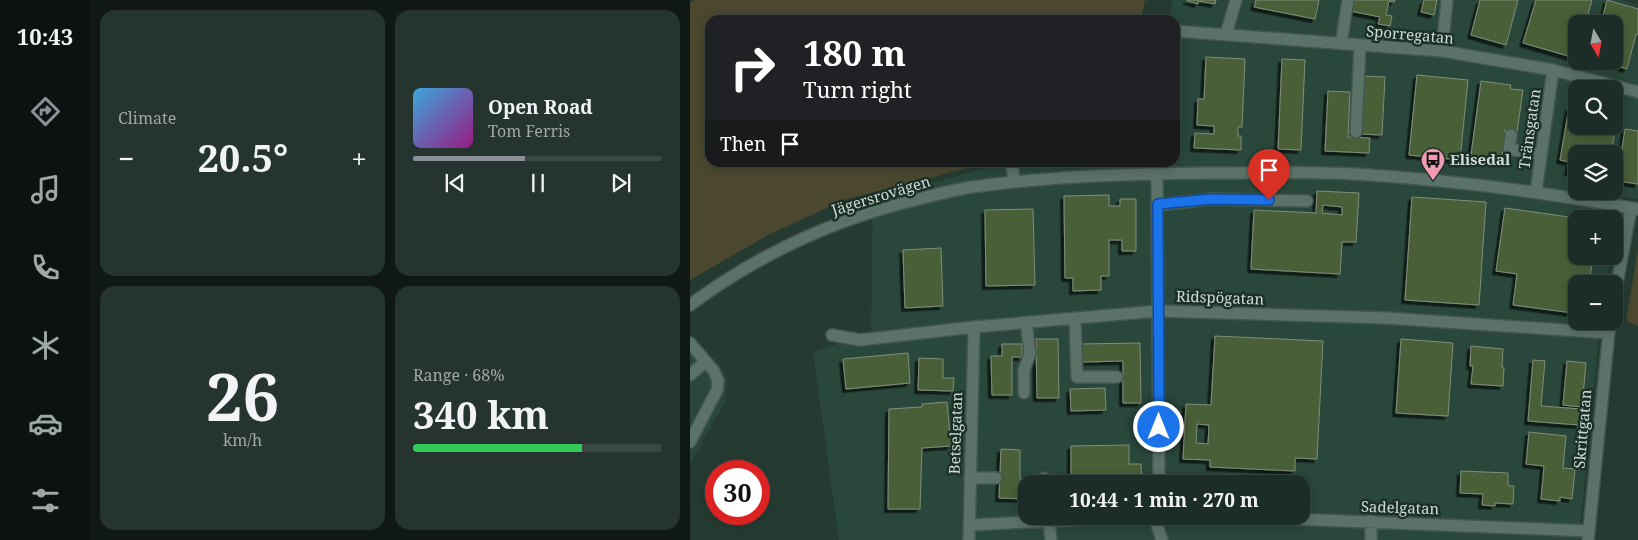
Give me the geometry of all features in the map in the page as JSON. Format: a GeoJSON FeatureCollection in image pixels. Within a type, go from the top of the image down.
{"type":"FeatureCollection","features":[{"type":"Feature","properties":{"kind":"street"},"geometry":{"type":"LineString","coordinates":[[1227,35],[1236,0]]}},
{"type":"Feature","properties":{"kind":"street"},"geometry":{"type":"LineString","coordinates":[[1341,44],[1348,0]]}},
{"type":"Feature","properties":{"kind":"street"},"geometry":{"type":"LineString","coordinates":[[1442,52],[1447,0]]}},
{"type":"Feature","properties":{"kind":"street","name":"Sporregatan"},"geometry":{"type":"LineString","coordinates":[[1180,31],[1442,52],[1553,70],[1579,80]]}},
{"type":"Feature","properties":{"kind":"street"},"geometry":{"type":"LineString","coordinates":[[1356,132],[1360,45]]}},
{"type":"Feature","properties":{"kind":"street","name":"Tränsgatan"},"geometry":{"type":"LineString","coordinates":[[1536,192],[1553,70]]}},
{"type":"Feature","properties":{"kind":"street","name":"Sporregatan"},"geometry":{"type":"LineString","coordinates":[[1623,90],[1638,92]]}},
{"type":"Feature","properties":{"kind":"street"},"geometry":{"type":"LineString","coordinates":[[1510,135],[1509,149],[1541,154]]}},
{"type":"Feature","properties":{"kind":"street"},"geometry":{"type":"LineString","coordinates":[[1012,167],[1014,182]]}},
{"type":"Feature","properties":{"kind":"street","name":"Jägersrovägen"},"geometry":{"type":"LineString","coordinates":[[690,305],[716,286],[761,259],[841,222],[863,214],[934,195],[971,187],[1014,182],[1056,178],[1157,174],[1292,172],[1352,174],[1536,192],[1635,208]]}},
{"type":"Feature","properties":{"kind":"street"},"geometry":{"type":"LineString","coordinates":[[1157,174],[1159,475]]}},
{"type":"Feature","properties":{"kind":"street"},"geometry":{"type":"LineString","coordinates":[[1158,204],[1212,199],[1308,201]]}},
{"type":"Feature","properties":{"kind":"street"},"geometry":{"type":"LineString","coordinates":[[1620,275],[1635,208]]}},
{"type":"Feature","properties":{"kind":"street","name":"Ridspögatan"},"geometry":{"type":"LineString","coordinates":[[832,335],[860,340],[974,327],[1158,311],[1387,318],[1608,333]]}},
{"type":"Feature","properties":{"kind":"street"},"geometry":{"type":"LineString","coordinates":[[1074,319],[1077,377],[1117,377]]}},
{"type":"Feature","properties":{"kind":"street"},"geometry":{"type":"LineString","coordinates":[[1024,393],[1024,370],[1030,353],[1026,323]]}},
{"type":"Feature","properties":{"kind":"street","name":"Betselgatan"},"geometry":{"type":"LineString","coordinates":[[969,540],[974,327]]}},
{"type":"Feature","properties":{"kind":"street","name":"Skrittgatan"},"geometry":{"type":"LineString","coordinates":[[1588,536],[1608,330]]}},
{"type":"Feature","properties":{"kind":"street"},"geometry":{"type":"LineString","coordinates":[[690,343],[714,372],[718,381],[717,390],[690,442]]}},
{"type":"Feature","properties":{"kind":"street"},"geometry":{"type":"LineString","coordinates":[[690,376],[705,362]]}},
{"type":"Feature","properties":{"kind":"street"},"geometry":{"type":"LineString","coordinates":[[970,478],[996,478]]}},
{"type":"Feature","properties":{"kind":"street","name":"Sadelgatan"},"geometry":{"type":"LineString","coordinates":[[1310,520],[1588,536]]}},
{"type":"Feature","properties":{"kind":"street"},"geometry":{"type":"LineString","coordinates":[[968,525],[1018,521]]}},
{"type":"Feature","properties":{"kind":"street"},"geometry":{"type":"LineString","coordinates":[[1370,540],[1371,522]]}},
{"type":"Feature","properties":{"kind":"street"},"geometry":{"type":"LineString","coordinates":[[1048,525],[1051,540]]}},
{"type":"Feature","properties":{"kind":"street"},"geometry":{"type":"LineString","coordinates":[[1157,525],[1162,540]]}},
{"type":"Feature","properties":{"kind":"shaded area"},"geometry":{"type":"Polygon","coordinates":[[[694,0],[1145,0],[1142,15],[705,15],[705,167],[972,167],[844,200],[768,235],[690,280],[690,3],[694,0]]]}},
{"type":"Feature","properties":{"kind":"shaded area"},"geometry":{"type":"Polygon","coordinates":[[[1173,0],[1622,0],[1638,5],[1638,199],[1623,196],[1623,145],[1568,145],[1568,200],[1619,200],[1618,210],[1568,210],[1568,265],[1609,265],[1607,275],[1568,275],[1568,330],[1599,330],[1579,540],[839,540],[813,352],[871,333],[873,199],[988,167],[1180,167],[1180,15],[1170,15],[1173,0]]]}},
{"type":"Feature","properties":{"kind":"shaded area"},"geometry":{"type":"Polygon","coordinates":[[[1638,250],[1638,326],[1626,321],[1638,250]]]}},
{"type":"Feature","properties":{"kind":"shaded area"},"geometry":{"type":"Polygon","coordinates":[[[690,335],[727,377],[725,402],[690,463],[690,335]]]}},
{"type":"Feature","properties":{"kind":"building"},"geometry":{"type":"Polygon","coordinates":[[[1187,0],[1216,0],[1215,4],[1198,1],[1198,4],[1187,0]]]}},
{"type":"Feature","properties":{"kind":"building"},"geometry":{"type":"Polygon","coordinates":[[[1256,0],[1319,0],[1315,19],[1254,7],[1256,0]]]}},
{"type":"Feature","properties":{"kind":"building"},"geometry":{"type":"Polygon","coordinates":[[[1352,0],[1395,0],[1394,2],[1389,1],[1386,15],[1392,16],[1390,26],[1378,24],[1380,17],[1350,11],[1352,0]]]}},
{"type":"Feature","properties":{"kind":"building"},"geometry":{"type":"Polygon","coordinates":[[[1424,0],[1437,0],[1434,15],[1421,12],[1424,0]]]}},
{"type":"Feature","properties":{"kind":"building"},"geometry":{"type":"Polygon","coordinates":[[[1480,0],[1518,0],[1506,45],[1471,35],[1480,0]]]}},
{"type":"Feature","properties":{"kind":"building"},"geometry":{"type":"Polygon","coordinates":[[[1536,0],[1592,0],[1588,15],[1568,15],[1568,56],[1523,43],[1536,0]]]}},
{"type":"Feature","properties":{"kind":"building"},"geometry":{"type":"Polygon","coordinates":[[[1607,0],[1638,9],[1638,35],[1636,34],[1627,69],[1623,68],[1623,15],[1603,15],[1607,0]]]}},
{"type":"Feature","properties":{"kind":"building"},"geometry":{"type":"Polygon","coordinates":[[[1206,57],[1245,59],[1242,127],[1238,127],[1238,136],[1241,136],[1241,150],[1194,148],[1195,133],[1214,134],[1214,126],[1197,125],[1198,99],[1204,99],[1206,57]]]}},
{"type":"Feature","properties":{"kind":"building"},"geometry":{"type":"Polygon","coordinates":[[[1282,59],[1305,60],[1301,150],[1278,149],[1282,59]]]}},
{"type":"Feature","properties":{"kind":"building"},"geometry":{"type":"Polygon","coordinates":[[[1417,75],[1468,80],[1460,160],[1409,155],[1417,75]]]}},
{"type":"Feature","properties":{"kind":"building"},"geometry":{"type":"Polygon","coordinates":[[[1362,76],[1385,77],[1382,135],[1359,134],[1362,76]]]}},
{"type":"Feature","properties":{"kind":"building"},"geometry":{"type":"Polygon","coordinates":[[[1481,81],[1511,85],[1510,89],[1523,90],[1517,132],[1505,130],[1502,159],[1471,155],[1481,81]]]}},
{"type":"Feature","properties":{"kind":"building"},"geometry":{"type":"Polygon","coordinates":[[[1328,91],[1350,92],[1348,137],[1370,138],[1369,153],[1325,151],[1328,91]]]}},
{"type":"Feature","properties":{"kind":"building"},"geometry":{"type":"Polygon","coordinates":[[[1568,113],[1568,135],[1614,135],[1613,145],[1568,145],[1568,162],[1560,160],[1568,113]]]}},
{"type":"Feature","properties":{"kind":"building"},"geometry":{"type":"Polygon","coordinates":[[[1625,129],[1638,131],[1638,184],[1623,182],[1623,145],[1625,129]]]}},
{"type":"Feature","properties":{"kind":"building"},"geometry":{"type":"Polygon","coordinates":[[[1317,191],[1359,193],[1356,242],[1342,242],[1340,274],[1251,269],[1254,210],[1316,213],[1317,191]],[[1323,205],[1322,213],[1342,215],[1342,207],[1323,205]]]}},
{"type":"Feature","properties":{"kind":"building"},"geometry":{"type":"Polygon","coordinates":[[[1109,195],[1109,206],[1120,206],[1120,199],[1136,199],[1136,251],[1122,251],[1122,240],[1109,240],[1109,276],[1101,276],[1101,290],[1073,291],[1073,278],[1065,278],[1064,196],[1109,195]]]}},
{"type":"Feature","properties":{"kind":"building"},"geometry":{"type":"Polygon","coordinates":[[[1412,197],[1486,202],[1479,305],[1405,300],[1412,197]]]}},
{"type":"Feature","properties":{"kind":"building"},"geometry":{"type":"Polygon","coordinates":[[[1505,208],[1568,217],[1568,265],[1592,265],[1590,275],[1568,275],[1568,312],[1513,305],[1517,274],[1496,271],[1505,208]]]}},
{"type":"Feature","properties":{"kind":"building"},"geometry":{"type":"Polygon","coordinates":[[[1033,209],[1035,285],[986,286],[985,210],[1033,209]]]}},
{"type":"Feature","properties":{"kind":"building"},"geometry":{"type":"Polygon","coordinates":[[[941,248],[943,306],[905,308],[903,250],[941,248]]]}},
{"type":"Feature","properties":{"kind":"building"},"geometry":{"type":"Polygon","coordinates":[[[1215,336],[1323,341],[1317,459],[1295,458],[1295,471],[1210,467],[1210,460],[1183,459],[1186,404],[1211,405],[1215,336]],[[1197,424],[1196,443],[1208,444],[1209,425],[1197,424]]]}},
{"type":"Feature","properties":{"kind":"building"},"geometry":{"type":"Polygon","coordinates":[[[1036,339],[1058,339],[1059,398],[1037,398],[1036,339]]]}},
{"type":"Feature","properties":{"kind":"building"},"geometry":{"type":"Polygon","coordinates":[[[1401,339],[1453,343],[1448,416],[1396,413],[1401,339]]]}},
{"type":"Feature","properties":{"kind":"building"},"geometry":{"type":"Polygon","coordinates":[[[1140,343],[1141,403],[1123,403],[1123,361],[1082,362],[1081,344],[1140,343]]]}},
{"type":"Feature","properties":{"kind":"building"},"geometry":{"type":"Polygon","coordinates":[[[1002,344],[1022,344],[1022,357],[1012,357],[1012,395],[992,395],[991,356],[1002,356],[1002,344]]]}},
{"type":"Feature","properties":{"kind":"building"},"geometry":{"type":"Polygon","coordinates":[[[1471,346],[1503,349],[1503,386],[1471,384],[1473,366],[1470,366],[1471,346]]]}},
{"type":"Feature","properties":{"kind":"building"},"geometry":{"type":"Polygon","coordinates":[[[908,353],[910,383],[846,389],[843,359],[908,353]]]}},
{"type":"Feature","properties":{"kind":"building"},"geometry":{"type":"Polygon","coordinates":[[[919,358],[943,359],[943,378],[954,378],[953,391],[918,390],[919,358]]]}},
{"type":"Feature","properties":{"kind":"building"},"geometry":{"type":"Polygon","coordinates":[[[1533,360],[1545,361],[1541,406],[1581,409],[1579,425],[1528,421],[1533,360]]]}},
{"type":"Feature","properties":{"kind":"building"},"geometry":{"type":"Polygon","coordinates":[[[1567,361],[1586,363],[1582,407],[1563,405],[1567,361]]]}},
{"type":"Feature","properties":{"kind":"building"},"geometry":{"type":"Polygon","coordinates":[[[1105,388],[1106,410],[1071,411],[1070,389],[1105,388]]]}},
{"type":"Feature","properties":{"kind":"building"},"geometry":{"type":"Polygon","coordinates":[[[947,402],[951,446],[922,448],[920,509],[888,509],[889,409],[922,407],[922,404],[947,402]]]}},
{"type":"Feature","properties":{"kind":"building"},"geometry":{"type":"Polygon","coordinates":[[[1529,432],[1566,436],[1563,468],[1575,469],[1572,499],[1560,497],[1560,501],[1541,499],[1544,466],[1526,464],[1529,432]]]}},
{"type":"Feature","properties":{"kind":"building"},"geometry":{"type":"Polygon","coordinates":[[[1129,445],[1129,464],[1141,464],[1142,475],[1071,475],[1071,446],[1129,445]]]}},
{"type":"Feature","properties":{"kind":"building"},"geometry":{"type":"Polygon","coordinates":[[[1001,449],[1020,450],[1018,499],[999,498],[1001,449]]]}},
{"type":"Feature","properties":{"kind":"building"},"geometry":{"type":"Polygon","coordinates":[[[1461,471],[1508,473],[1508,486],[1514,486],[1513,504],[1495,503],[1495,506],[1482,505],[1483,494],[1460,493],[1461,471]]]}},
{"type":"Feature","properties":{"kind":"place","name":"Elisedal"},"geometry":{"type":"Point","coordinates":[1433,181]}},
{"type":"Feature","properties":{"kind":"route"},"geometry":{"type":"LineString","coordinates":[[1159,427],[1158,204],[1212,199],[1269,200]]}}]}
